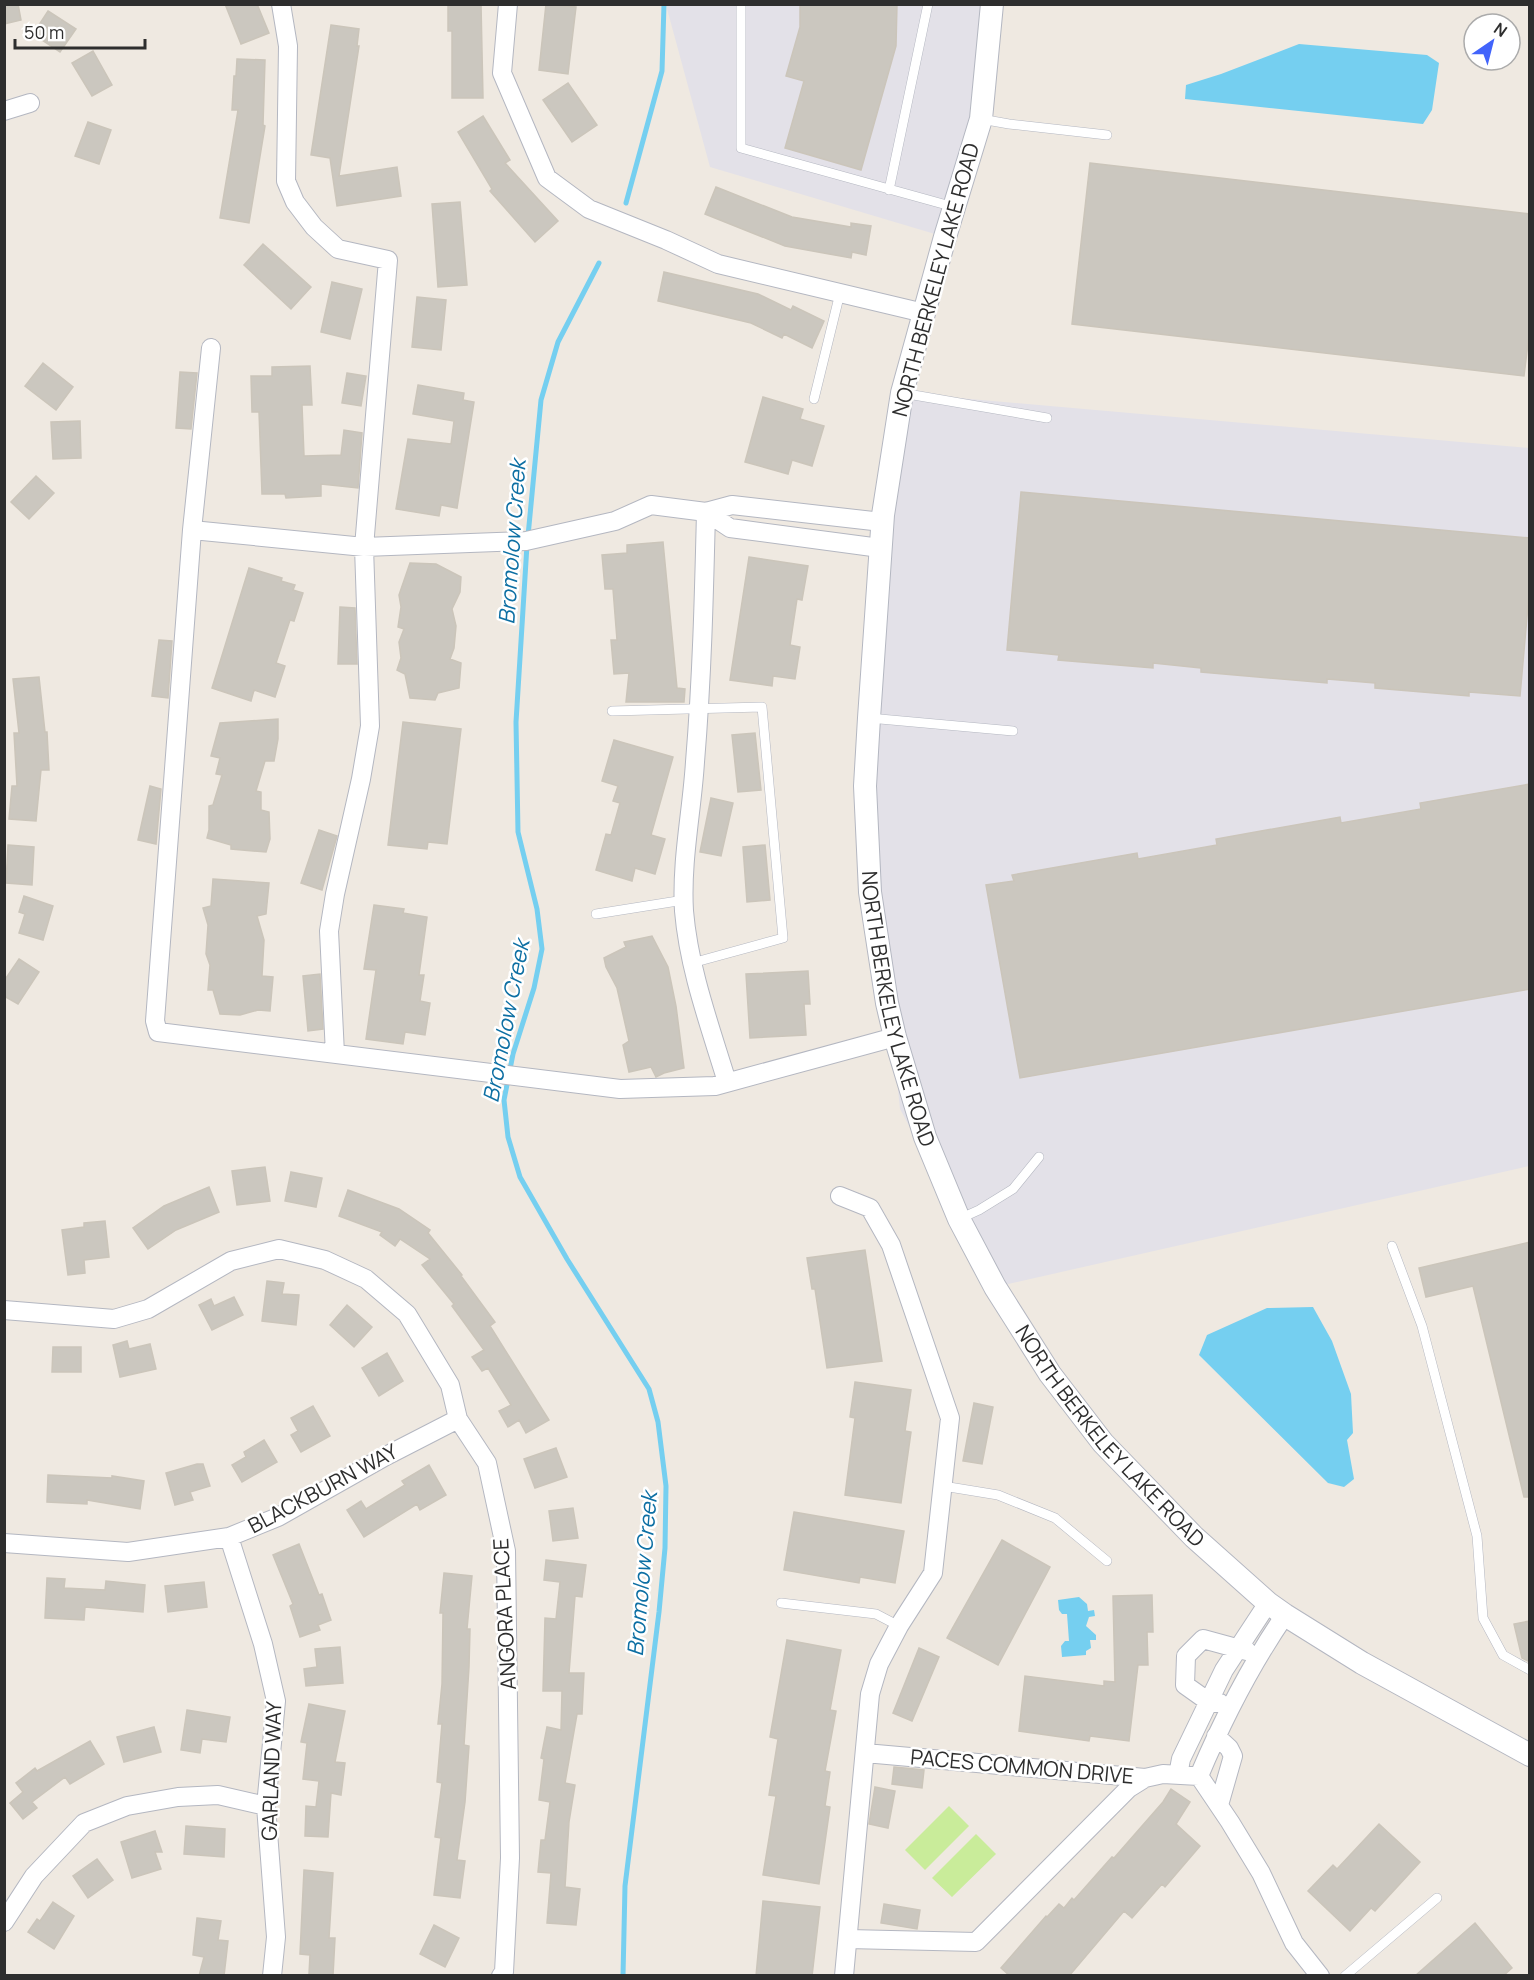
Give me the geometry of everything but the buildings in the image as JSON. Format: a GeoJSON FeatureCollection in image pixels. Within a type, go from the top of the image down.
{"type":"FeatureCollection","features":[{"type":"Feature","properties":{"kind":"street"},"geometry":{"type":"LineString","coordinates":[[281,4],[288,46],[286,181],[295,202],[314,228],[338,249],[388,260],[364,546],[370,726],[362,779],[335,894],[329,931],[335,1054]]}},
{"type":"Feature","properties":{"kind":"street"},"geometry":{"type":"LineString","coordinates":[[508,4],[502,73],[547,178],[589,209],[718,264],[924,313]]}},
{"type":"Feature","properties":{"kind":"street","name":"NORTH BERKELEY LAKE ROAD"},"geometry":{"type":"LineString","coordinates":[[992,4],[981,119],[902,393],[882,522],[869,718],[865,786],[870,892],[887,1003],[925,1137],[959,1219],[995,1287],[1050,1374],[1103,1443],[1194,1537],[1277,1609],[1362,1663],[1530,1755]]}},
{"type":"Feature","properties":{"kind":"street"},"geometry":{"type":"LineString","coordinates":[[4,111],[30,103]]}},
{"type":"Feature","properties":{"kind":"street"},"geometry":{"type":"LineString","coordinates":[[211,348],[192,530],[155,1021],[158,1032],[620,1089],[714,1086],[895,1036]]}},
{"type":"Feature","properties":{"kind":"street"},"geometry":{"type":"LineString","coordinates":[[192,530],[364,546],[526,541],[615,521],[651,505],[706,512],[732,505],[882,522]]}},
{"type":"Feature","properties":{"kind":"street"},"geometry":{"type":"LineString","coordinates":[[754,532],[757,508]]}},
{"type":"Feature","properties":{"kind":"street"},"geometry":{"type":"LineString","coordinates":[[706,512],[730,528],[880,548]]}},
{"type":"Feature","properties":{"kind":"street"},"geometry":{"type":"LineString","coordinates":[[706,512],[699,710],[684,875],[684,900],[692,963],[727,1082]]}},
{"type":"Feature","properties":{"kind":"street"},"geometry":{"type":"LineString","coordinates":[[793,538],[796,512]]}},
{"type":"Feature","properties":{"kind":"street"},"geometry":{"type":"LineString","coordinates":[[840,1196],[870,1208],[891,1245],[950,1418],[933,1573],[918,1600],[899,1626],[879,1664],[870,1694],[844,1976]]}},
{"type":"Feature","properties":{"kind":"street","name":"ANGORA PLACE"},"geometry":{"type":"LineString","coordinates":[[4,1310],[114,1319],[148,1309],[231,1261],[279,1249],[325,1260],[366,1279],[407,1314],[450,1385],[458,1419],[487,1463],[506,1551],[510,1858],[504,1972],[501,1976]]}},
{"type":"Feature","properties":{"kind":"street","name":"BLACKBURN WAY"},"geometry":{"type":"LineString","coordinates":[[4,1543],[128,1552],[229,1537],[278,1517],[386,1456],[458,1419]]}},
{"type":"Feature","properties":{"kind":"street","name":"GARLAND WAY"},"geometry":{"type":"LineString","coordinates":[[229,1537],[263,1644],[276,1701],[266,1806],[276,1937],[272,1976]]}},
{"type":"Feature","properties":{"kind":"street"},"geometry":{"type":"LineString","coordinates":[[1178,1775],[1181,1759],[1238,1647],[1277,1609]]}},
{"type":"Feature","properties":{"kind":"street"},"geometry":{"type":"LineString","coordinates":[[1277,1609],[1199,1776],[1261,1873],[1294,1943],[1320,1976]]}},
{"type":"Feature","properties":{"kind":"street"},"geometry":{"type":"LineString","coordinates":[[1231,1704],[1209,1702],[1185,1686],[1186,1656],[1203,1639],[1238,1647],[1257,1655]]}},
{"type":"Feature","properties":{"kind":"street"},"geometry":{"type":"LineString","coordinates":[[1216,1736],[1229,1748],[1233,1756],[1219,1805]]}},
{"type":"Feature","properties":{"kind":"street","name":"PACES COMMON DRIVE"},"geometry":{"type":"LineString","coordinates":[[865,1753],[1145,1778],[1163,1774],[1199,1776]]}},
{"type":"Feature","properties":{"kind":"street"},"geometry":{"type":"LineString","coordinates":[[848,1939],[976,1942],[1129,1788],[1145,1778]]}},
{"type":"Feature","properties":{"kind":"street"},"geometry":{"type":"LineString","coordinates":[[4,1922],[34,1876],[84,1823],[127,1806],[178,1797],[218,1795],[266,1806]]}},
{"type":"Feature","properties":{"kind":"lane"},"geometry":{"type":"LineString","coordinates":[[741,4],[741,147],[954,207]]}},
{"type":"Feature","properties":{"kind":"lane"},"geometry":{"type":"LineString","coordinates":[[890,190],[928,4]]}},
{"type":"Feature","properties":{"kind":"lane"},"geometry":{"type":"LineString","coordinates":[[981,119],[1107,135]]}},
{"type":"Feature","properties":{"kind":"lane"},"geometry":{"type":"LineString","coordinates":[[814,399],[840,293]]}},
{"type":"Feature","properties":{"kind":"lane"},"geometry":{"type":"LineString","coordinates":[[902,393],[1047,418]]}},
{"type":"Feature","properties":{"kind":"lane"},"geometry":{"type":"LineString","coordinates":[[612,711],[762,707],[783,938],[692,963]]}},
{"type":"Feature","properties":{"kind":"lane"},"geometry":{"type":"LineString","coordinates":[[869,718],[1013,731]]}},
{"type":"Feature","properties":{"kind":"lane"},"geometry":{"type":"LineString","coordinates":[[596,914],[684,900]]}},
{"type":"Feature","properties":{"kind":"lane"},"geometry":{"type":"LineString","coordinates":[[959,1219],[979,1210],[1013,1189],[1039,1157]]}},
{"type":"Feature","properties":{"kind":"lane"},"geometry":{"type":"LineString","coordinates":[[1392,1246],[1422,1326],[1477,1536],[1483,1618],[1503,1655],[1530,1670]]}},
{"type":"Feature","properties":{"kind":"lane"},"geometry":{"type":"LineString","coordinates":[[944,1486],[998,1495],[1055,1518],[1107,1561]]}},
{"type":"Feature","properties":{"kind":"lane"},"geometry":{"type":"LineString","coordinates":[[781,1602],[876,1614],[899,1626]]}},
{"type":"Feature","properties":{"kind":"lane"},"geometry":{"type":"LineString","coordinates":[[1345,1976],[1437,1898]]}},
{"type":"Feature","properties":{"kind":"shaded area"},"geometry":{"type":"Polygon","coordinates":[[[666,5],[992,5],[981,119],[945,237],[710,167],[666,5]]]}},
{"type":"Feature","properties":{"kind":"shaded area"},"geometry":{"type":"Polygon","coordinates":[[[902,393],[1529,448],[1529,1166],[995,1287],[900,1109],[864,755],[902,393]]]}},
{"type":"Feature","properties":{"kind":"green space"},"geometry":{"type":"Polygon","coordinates":[[[949,1806],[969,1826],[925,1870],[905,1850],[949,1806]]]}},
{"type":"Feature","properties":{"kind":"green space"},"geometry":{"type":"Polygon","coordinates":[[[976,1834],[996,1854],[952,1897],[932,1878],[976,1834]]]}},
{"type":"Feature","properties":{"kind":"water"},"geometry":{"type":"Polygon","coordinates":[[[1299,44],[1427,55],[1439,63],[1432,110],[1423,124],[1185,99],[1186,85],[1299,44]]]}},
{"type":"Feature","properties":{"kind":"water"},"geometry":{"type":"Polygon","coordinates":[[[1313,1307],[1332,1341],[1351,1394],[1353,1433],[1347,1440],[1354,1479],[1344,1487],[1328,1483],[1199,1355],[1207,1335],[1267,1308],[1313,1307]]]}},
{"type":"Feature","properties":{"kind":"water"},"geometry":{"type":"Polygon","coordinates":[[[1079,1597],[1087,1604],[1088,1611],[1094,1610],[1095,1616],[1089,1617],[1086,1626],[1096,1635],[1096,1640],[1090,1640],[1091,1648],[1086,1651],[1086,1655],[1062,1657],[1061,1646],[1065,1641],[1069,1641],[1067,1614],[1062,1614],[1059,1610],[1058,1600],[1079,1597]]]}},
{"type":"Feature","properties":{"kind":"waterway","name":"Bromolow Creek"},"geometry":{"type":"LineString","coordinates":[[626,203],[662,71],[664,4]]}},
{"type":"Feature","properties":{"kind":"waterway","name":"Bromolow Creek"},"geometry":{"type":"LineString","coordinates":[[528,536],[541,400],[558,342],[599,263]]}},
{"type":"Feature","properties":{"kind":"waterway","name":"Bromolow Creek"},"geometry":{"type":"LineString","coordinates":[[527,545],[516,722],[518,832],[537,909],[542,949],[534,988],[513,1054],[504,1100],[508,1137],[520,1177],[567,1259],[649,1389],[658,1422],[666,1486],[665,1548],[659,1612],[625,1886],[623,1976]]}}]}
